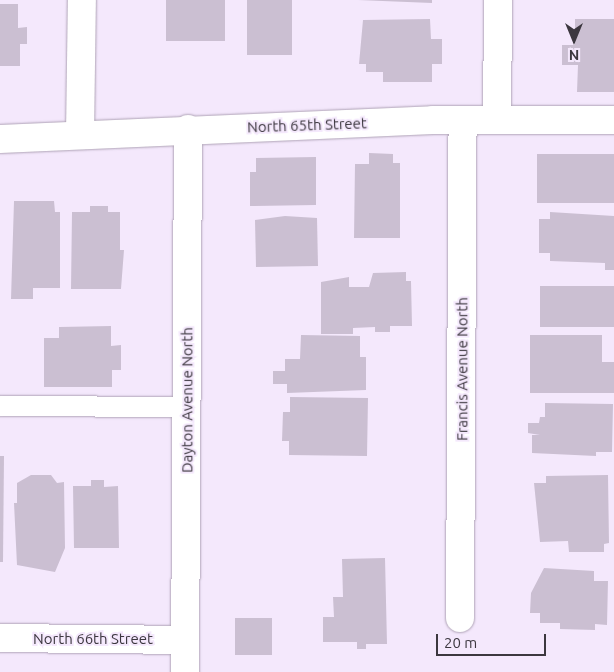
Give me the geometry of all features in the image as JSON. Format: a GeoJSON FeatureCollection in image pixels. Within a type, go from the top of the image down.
{"type":"FeatureCollection","features":[{"type":"Feature","properties":{"kind":"street"},"geometry":{"type":"LineString","coordinates":[[80,135],[82,0]]}},
{"type":"Feature","properties":{"kind":"street"},"geometry":{"type":"LineString","coordinates":[[497,120],[498,0]]}},
{"type":"Feature","properties":{"kind":"street","name":"North 65th Street"},"geometry":{"type":"LineString","coordinates":[[0,139],[188,129],[464,120],[614,120]]}},
{"type":"Feature","properties":{"kind":"street","name":"Francis Avenue North"},"geometry":{"type":"LineString","coordinates":[[460,618],[464,120]]}},
{"type":"Feature","properties":{"kind":"street","name":"Dayton Avenue North"},"geometry":{"type":"LineString","coordinates":[[185,672],[188,129]]}},
{"type":"Feature","properties":{"kind":"street","name":"North 66th Street"},"geometry":{"type":"LineString","coordinates":[[0,638],[185,640]]}},
{"type":"Feature","properties":{"kind":"lane"},"geometry":{"type":"LineString","coordinates":[[0,406],[187,408]]}},
{"type":"Feature","properties":{"kind":"building"},"geometry":{"type":"Polygon","coordinates":[[[166,0],[225,0],[225,41],[166,41],[166,0]]]}},
{"type":"Feature","properties":{"kind":"building"},"geometry":{"type":"Polygon","coordinates":[[[247,0],[292,0],[292,55],[247,55],[247,0]]]}},
{"type":"Feature","properties":{"kind":"building"},"geometry":{"type":"Polygon","coordinates":[[[358,0],[432,0],[432,3],[358,0]]]}},
{"type":"Feature","properties":{"kind":"building"},"geometry":{"type":"Polygon","coordinates":[[[0,4],[18,4],[18,28],[27,27],[27,44],[20,44],[20,66],[0,66],[0,4]]]}},
{"type":"Feature","properties":{"kind":"building"},"geometry":{"type":"Polygon","coordinates":[[[430,19],[431,39],[442,39],[442,64],[432,64],[432,82],[383,82],[383,72],[366,72],[366,64],[359,64],[363,20],[430,19]]]}},
{"type":"Feature","properties":{"kind":"building"},"geometry":{"type":"Polygon","coordinates":[[[575,19],[614,19],[614,92],[577,92],[578,65],[562,65],[562,45],[575,45],[575,19]]]}},
{"type":"Feature","properties":{"kind":"building"},"geometry":{"type":"Polygon","coordinates":[[[369,153],[393,154],[393,163],[400,163],[400,238],[354,238],[355,164],[369,164],[369,153]]]}},
{"type":"Feature","properties":{"kind":"building"},"geometry":{"type":"Polygon","coordinates":[[[537,154],[614,154],[614,203],[537,203],[537,154]]]}},
{"type":"Feature","properties":{"kind":"building"},"geometry":{"type":"Polygon","coordinates":[[[316,157],[316,205],[250,206],[250,172],[256,172],[256,158],[316,157]]]}},
{"type":"Feature","properties":{"kind":"building"},"geometry":{"type":"Polygon","coordinates":[[[14,201],[54,201],[55,212],[60,212],[60,288],[33,288],[33,299],[11,299],[14,201]]]}},
{"type":"Feature","properties":{"kind":"building"},"geometry":{"type":"Polygon","coordinates":[[[90,206],[108,206],[108,212],[120,212],[120,250],[124,250],[121,289],[71,289],[72,212],[90,212],[90,206]]]}},
{"type":"Feature","properties":{"kind":"building"},"geometry":{"type":"Polygon","coordinates":[[[550,212],[614,216],[614,270],[605,270],[605,263],[550,261],[550,253],[539,253],[539,219],[550,219],[550,212]]]}},
{"type":"Feature","properties":{"kind":"building"},"geometry":{"type":"Polygon","coordinates":[[[285,216],[317,218],[318,266],[256,267],[255,220],[285,216]]]}},
{"type":"Feature","properties":{"kind":"building"},"geometry":{"type":"Polygon","coordinates":[[[406,272],[406,281],[411,281],[412,326],[390,326],[390,332],[375,332],[375,327],[353,328],[353,334],[321,334],[321,282],[349,277],[349,287],[369,287],[373,273],[406,272]]]}},
{"type":"Feature","properties":{"kind":"building"},"geometry":{"type":"Polygon","coordinates":[[[540,286],[614,286],[614,327],[540,327],[540,286]]]}},
{"type":"Feature","properties":{"kind":"building"},"geometry":{"type":"Polygon","coordinates":[[[111,326],[111,346],[121,345],[121,370],[112,370],[112,387],[44,387],[44,338],[59,338],[59,327],[111,326]]]}},
{"type":"Feature","properties":{"kind":"building"},"geometry":{"type":"Polygon","coordinates":[[[301,335],[360,336],[360,357],[366,357],[366,390],[287,393],[287,384],[273,384],[273,371],[285,371],[285,359],[300,359],[301,335]]]}},
{"type":"Feature","properties":{"kind":"building"},"geometry":{"type":"Polygon","coordinates":[[[530,335],[602,335],[602,362],[614,362],[614,393],[530,393],[530,335]]]}},
{"type":"Feature","properties":{"kind":"building"},"geometry":{"type":"Polygon","coordinates":[[[290,397],[368,398],[367,456],[289,455],[289,441],[282,441],[283,412],[290,412],[290,397]]]}},
{"type":"Feature","properties":{"kind":"building"},"geometry":{"type":"Polygon","coordinates":[[[545,403],[613,404],[612,452],[596,452],[596,456],[532,453],[532,435],[540,435],[528,433],[528,423],[539,423],[540,417],[545,417],[545,403]]]}},
{"type":"Feature","properties":{"kind":"building"},"geometry":{"type":"Polygon","coordinates":[[[0,456],[4,456],[3,562],[0,562],[0,456]]]}},
{"type":"Feature","properties":{"kind":"building"},"geometry":{"type":"Polygon","coordinates":[[[31,475],[51,475],[57,483],[64,482],[65,548],[55,572],[17,565],[14,503],[17,503],[17,483],[31,475]]]}},
{"type":"Feature","properties":{"kind":"building"},"geometry":{"type":"Polygon","coordinates":[[[608,475],[609,543],[604,544],[604,552],[569,552],[568,541],[540,542],[534,483],[546,483],[546,476],[608,475]]]}},
{"type":"Feature","properties":{"kind":"building"},"geometry":{"type":"Polygon","coordinates":[[[91,480],[104,480],[104,487],[118,486],[119,548],[74,548],[73,486],[91,486],[91,480]]]}},
{"type":"Feature","properties":{"kind":"building"},"geometry":{"type":"Polygon","coordinates":[[[385,558],[387,644],[366,644],[366,649],[357,649],[357,642],[323,642],[323,617],[334,617],[333,597],[343,597],[342,559],[385,558]]]}},
{"type":"Feature","properties":{"kind":"building"},"geometry":{"type":"Polygon","coordinates":[[[544,568],[594,571],[594,581],[608,581],[607,625],[595,624],[595,630],[560,629],[560,623],[540,623],[540,613],[530,613],[531,593],[544,568]]]}},
{"type":"Feature","properties":{"kind":"building"},"geometry":{"type":"Polygon","coordinates":[[[235,618],[272,618],[272,655],[235,655],[235,618]]]}}]}
